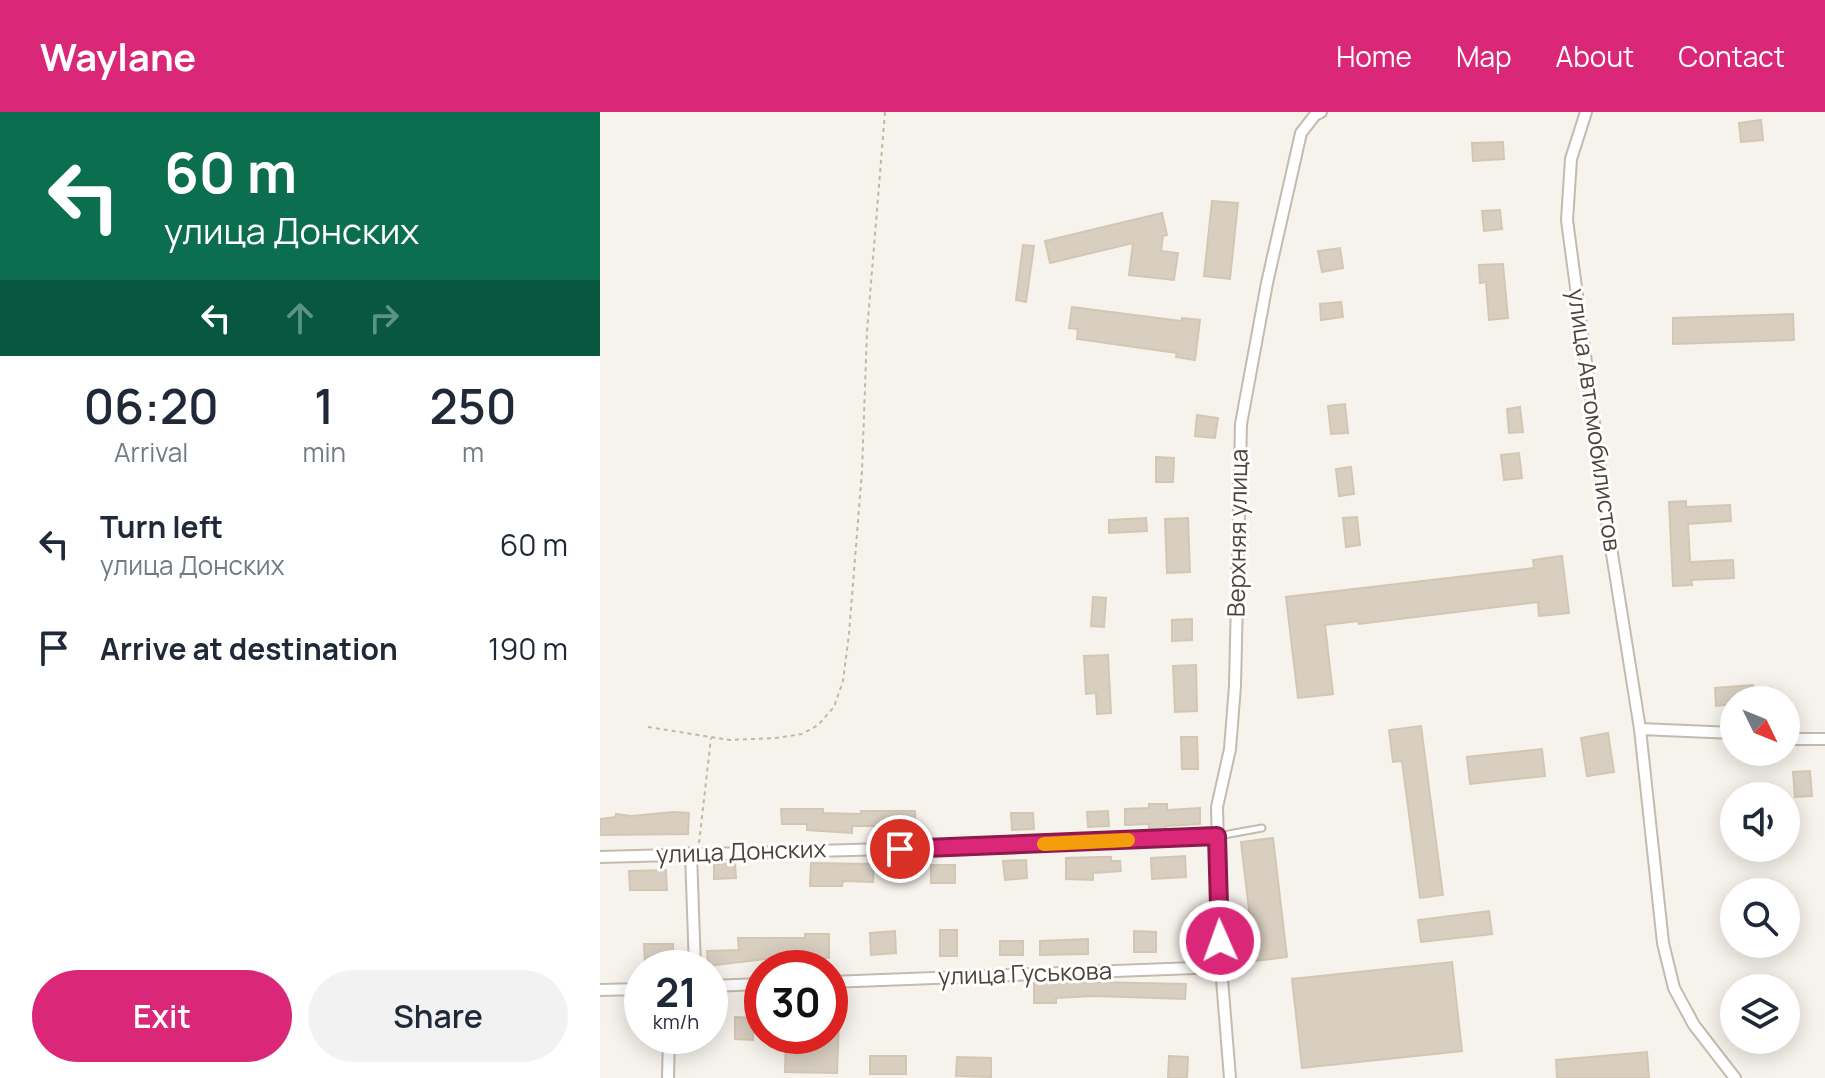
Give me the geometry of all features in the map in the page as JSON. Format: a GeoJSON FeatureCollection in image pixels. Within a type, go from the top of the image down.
{"type":"FeatureCollection","features":[{"type":"Feature","properties":{"kind":"street","name":"Верхняя улица"},"geometry":{"type":"LineString","coordinates":[[1230,1078],[1221,967],[1217,807],[1230,749],[1235,686],[1241,424],[1267,283],[1301,133],[1321,112]]}},
{"type":"Feature","properties":{"kind":"street","name":"улица Автомобилистов"},"geometry":{"type":"LineString","coordinates":[[1586,112],[1571,159],[1567,220],[1609,535],[1640,729],[1663,943],[1674,988],[1694,1025],[1735,1078]]}},
{"type":"Feature","properties":{"kind":"street"},"geometry":{"type":"LineString","coordinates":[[1640,729],[1720,732]]}},
{"type":"Feature","properties":{"kind":"street"},"geometry":{"type":"LineString","coordinates":[[1800,739],[1825,739]]}},
{"type":"Feature","properties":{"kind":"street","name":"улица Донских"},"geometry":{"type":"LineString","coordinates":[[600,857],[1217,836]]}},
{"type":"Feature","properties":{"kind":"street"},"geometry":{"type":"LineString","coordinates":[[694,853],[695,950]]}},
{"type":"Feature","properties":{"kind":"street","name":"улица Гуськова"},"geometry":{"type":"LineString","coordinates":[[848,981],[1221,967]]}},
{"type":"Feature","properties":{"kind":"street"},"geometry":{"type":"LineString","coordinates":[[600,990],[624,989]]}},
{"type":"Feature","properties":{"kind":"street"},"geometry":{"type":"LineString","coordinates":[[668,1078],[669,1054]]}},
{"type":"Feature","properties":{"kind":"lane"},"geometry":{"type":"LineString","coordinates":[[1217,836],[1262,828]]}},
{"type":"Feature","properties":{"kind":"path"},"geometry":{"type":"LineString","coordinates":[[648,727],[750,740],[802,734],[818,725],[834,707],[843,681],[862,471],[867,332],[885,112]]}},
{"type":"Feature","properties":{"kind":"path"},"geometry":{"type":"LineString","coordinates":[[694,853],[711,737]]}},
{"type":"Feature","properties":{"kind":"building"},"geometry":{"type":"Polygon","coordinates":[[[1761,120],[1763,140],[1741,142],[1739,123],[1761,120]]]}},
{"type":"Feature","properties":{"kind":"building"},"geometry":{"type":"Polygon","coordinates":[[[1503,142],[1504,159],[1473,161],[1472,143],[1503,142]]]}},
{"type":"Feature","properties":{"kind":"building"},"geometry":{"type":"Polygon","coordinates":[[[1212,201],[1238,203],[1230,279],[1204,276],[1212,201]]]}},
{"type":"Feature","properties":{"kind":"building"},"geometry":{"type":"Polygon","coordinates":[[[1500,210],[1502,229],[1484,231],[1482,211],[1500,210]]]}},
{"type":"Feature","properties":{"kind":"building"},"geometry":{"type":"Polygon","coordinates":[[[1162,213],[1167,235],[1163,236],[1161,251],[1178,253],[1174,280],[1129,275],[1133,243],[1050,263],[1045,241],[1162,213]]]}},
{"type":"Feature","properties":{"kind":"building"},"geometry":{"type":"Polygon","coordinates":[[[1023,245],[1034,246],[1026,302],[1016,300],[1023,245]]]}},
{"type":"Feature","properties":{"kind":"building"},"geometry":{"type":"Polygon","coordinates":[[[1340,248],[1343,268],[1322,272],[1318,251],[1340,248]]]}},
{"type":"Feature","properties":{"kind":"building"},"geometry":{"type":"Polygon","coordinates":[[[1503,264],[1508,318],[1489,320],[1486,282],[1480,283],[1479,265],[1503,264]]]}},
{"type":"Feature","properties":{"kind":"building"},"geometry":{"type":"Polygon","coordinates":[[[1341,302],[1343,317],[1321,320],[1320,304],[1341,302]]]}},
{"type":"Feature","properties":{"kind":"building"},"geometry":{"type":"Polygon","coordinates":[[[1072,307],[1181,321],[1182,318],[1200,320],[1195,360],[1176,357],[1177,353],[1077,339],[1078,329],[1069,328],[1072,307]]]}},
{"type":"Feature","properties":{"kind":"building"},"geometry":{"type":"Polygon","coordinates":[[[1793,314],[1794,340],[1673,344],[1673,318],[1793,314]]]}},
{"type":"Feature","properties":{"kind":"building"},"geometry":{"type":"Polygon","coordinates":[[[1345,404],[1348,433],[1331,434],[1328,406],[1345,404]]]}},
{"type":"Feature","properties":{"kind":"building"},"geometry":{"type":"Polygon","coordinates":[[[1520,407],[1523,432],[1509,433],[1507,409],[1520,407]]]}},
{"type":"Feature","properties":{"kind":"building"},"geometry":{"type":"Polygon","coordinates":[[[1197,415],[1218,418],[1215,438],[1195,436],[1197,415]]]}},
{"type":"Feature","properties":{"kind":"building"},"geometry":{"type":"Polygon","coordinates":[[[1519,453],[1522,478],[1504,480],[1501,455],[1519,453]]]}},
{"type":"Feature","properties":{"kind":"building"},"geometry":{"type":"Polygon","coordinates":[[[1156,457],[1174,458],[1173,482],[1156,482],[1156,457]]]}},
{"type":"Feature","properties":{"kind":"building"},"geometry":{"type":"Polygon","coordinates":[[[1351,467],[1354,494],[1339,496],[1336,469],[1351,467]]]}},
{"type":"Feature","properties":{"kind":"building"},"geometry":{"type":"Polygon","coordinates":[[[1686,501],[1686,507],[1730,505],[1731,521],[1688,524],[1690,562],[1733,560],[1734,578],[1691,580],[1692,585],[1673,586],[1669,502],[1686,501]]]}},
{"type":"Feature","properties":{"kind":"building"},"geometry":{"type":"Polygon","coordinates":[[[1357,517],[1360,545],[1346,547],[1343,518],[1357,517]]]}},
{"type":"Feature","properties":{"kind":"building"},"geometry":{"type":"Polygon","coordinates":[[[1146,518],[1147,531],[1109,533],[1109,520],[1146,518]]]}},
{"type":"Feature","properties":{"kind":"building"},"geometry":{"type":"Polygon","coordinates":[[[1188,518],[1190,572],[1167,573],[1165,519],[1188,518]]]}},
{"type":"Feature","properties":{"kind":"building"},"geometry":{"type":"Polygon","coordinates":[[[1562,556],[1569,613],[1539,616],[1538,602],[1359,624],[1358,621],[1325,625],[1333,694],[1298,698],[1286,597],[1534,568],[1533,560],[1562,556]]]}},
{"type":"Feature","properties":{"kind":"building"},"geometry":{"type":"Polygon","coordinates":[[[1093,597],[1106,598],[1104,627],[1091,626],[1093,597]]]}},
{"type":"Feature","properties":{"kind":"building"},"geometry":{"type":"Polygon","coordinates":[[[1192,619],[1192,640],[1172,641],[1172,620],[1192,619]]]}},
{"type":"Feature","properties":{"kind":"building"},"geometry":{"type":"Polygon","coordinates":[[[1108,655],[1111,713],[1097,714],[1096,693],[1086,694],[1084,656],[1108,655]]]}},
{"type":"Feature","properties":{"kind":"building"},"geometry":{"type":"Polygon","coordinates":[[[1196,665],[1197,711],[1175,712],[1173,666],[1196,665]]]}},
{"type":"Feature","properties":{"kind":"building"},"geometry":{"type":"Polygon","coordinates":[[[1715,688],[1720,688],[1720,706],[1716,706],[1715,688]]]}},
{"type":"Feature","properties":{"kind":"building"},"geometry":{"type":"Polygon","coordinates":[[[1421,726],[1443,895],[1420,898],[1402,761],[1393,762],[1389,730],[1421,726]]]}},
{"type":"Feature","properties":{"kind":"building"},"geometry":{"type":"Polygon","coordinates":[[[1608,733],[1614,772],[1587,776],[1581,738],[1608,733]]]}},
{"type":"Feature","properties":{"kind":"building"},"geometry":{"type":"Polygon","coordinates":[[[1181,737],[1197,737],[1198,769],[1182,769],[1181,737]]]}},
{"type":"Feature","properties":{"kind":"building"},"geometry":{"type":"Polygon","coordinates":[[[1542,749],[1545,776],[1470,784],[1467,757],[1542,749]]]}},
{"type":"Feature","properties":{"kind":"building"},"geometry":{"type":"Polygon","coordinates":[[[1810,771],[1812,796],[1800,797],[1800,782],[1794,782],[1793,772],[1810,771]]]}},
{"type":"Feature","properties":{"kind":"building"},"geometry":{"type":"Polygon","coordinates":[[[1149,804],[1167,804],[1167,810],[1200,808],[1200,824],[1166,826],[1166,829],[1149,829],[1149,824],[1125,825],[1125,809],[1149,808],[1149,804]]]}},
{"type":"Feature","properties":{"kind":"building"},"geometry":{"type":"Polygon","coordinates":[[[781,809],[823,809],[823,813],[861,814],[861,811],[915,811],[915,828],[891,830],[891,826],[852,826],[852,833],[807,830],[807,824],[782,824],[781,809]]]}},
{"type":"Feature","properties":{"kind":"building"},"geometry":{"type":"Polygon","coordinates":[[[1108,811],[1109,826],[1088,827],[1087,812],[1108,811]]]}},
{"type":"Feature","properties":{"kind":"building"},"geometry":{"type":"Polygon","coordinates":[[[689,813],[688,834],[600,835],[600,819],[616,817],[616,814],[631,816],[689,813]]]}},
{"type":"Feature","properties":{"kind":"building"},"geometry":{"type":"Polygon","coordinates":[[[1011,813],[1033,813],[1034,829],[1012,830],[1011,813]]]}},
{"type":"Feature","properties":{"kind":"building"},"geometry":{"type":"Polygon","coordinates":[[[1273,838],[1287,957],[1255,961],[1241,842],[1273,838]]]}},
{"type":"Feature","properties":{"kind":"building"},"geometry":{"type":"Polygon","coordinates":[[[1185,856],[1186,877],[1152,879],[1151,858],[1185,856]]]}},
{"type":"Feature","properties":{"kind":"building"},"geometry":{"type":"Polygon","coordinates":[[[1111,857],[1111,861],[1120,861],[1121,871],[1093,873],[1093,880],[1066,879],[1066,858],[1111,857]]]}},
{"type":"Feature","properties":{"kind":"building"},"geometry":{"type":"Polygon","coordinates":[[[1026,860],[1027,878],[1005,880],[1003,861],[1026,860]]]}},
{"type":"Feature","properties":{"kind":"building"},"geometry":{"type":"Polygon","coordinates":[[[735,863],[736,878],[714,879],[714,864],[735,863]]]}},
{"type":"Feature","properties":{"kind":"building"},"geometry":{"type":"Polygon","coordinates":[[[811,863],[874,864],[873,882],[843,881],[842,886],[810,886],[811,863]]]}},
{"type":"Feature","properties":{"kind":"building"},"geometry":{"type":"Polygon","coordinates":[[[931,865],[955,865],[955,883],[931,883],[931,865]]]}},
{"type":"Feature","properties":{"kind":"building"},"geometry":{"type":"Polygon","coordinates":[[[666,870],[667,890],[630,890],[629,871],[666,870]]]}},
{"type":"Feature","properties":{"kind":"building"},"geometry":{"type":"Polygon","coordinates":[[[1489,911],[1492,934],[1421,942],[1418,920],[1489,911]]]}},
{"type":"Feature","properties":{"kind":"building"},"geometry":{"type":"Polygon","coordinates":[[[940,930],[957,930],[957,956],[940,956],[940,930]]]}},
{"type":"Feature","properties":{"kind":"building"},"geometry":{"type":"Polygon","coordinates":[[[895,931],[896,953],[871,955],[870,933],[895,931]]]}},
{"type":"Feature","properties":{"kind":"building"},"geometry":{"type":"Polygon","coordinates":[[[1134,931],[1156,932],[1156,952],[1134,952],[1134,931]]]}},
{"type":"Feature","properties":{"kind":"building"},"geometry":{"type":"Polygon","coordinates":[[[805,934],[829,934],[829,950],[744,950],[744,962],[728,964],[728,950],[739,950],[738,938],[805,938],[805,934]]]}},
{"type":"Feature","properties":{"kind":"building"},"geometry":{"type":"Polygon","coordinates":[[[1088,939],[1088,954],[1040,955],[1040,941],[1088,939]]]}},
{"type":"Feature","properties":{"kind":"building"},"geometry":{"type":"Polygon","coordinates":[[[1000,941],[1023,941],[1023,955],[1000,955],[1000,941]]]}},
{"type":"Feature","properties":{"kind":"building"},"geometry":{"type":"Polygon","coordinates":[[[644,944],[673,944],[673,950],[644,950],[644,944]]]}},
{"type":"Feature","properties":{"kind":"building"},"geometry":{"type":"Polygon","coordinates":[[[1452,962],[1462,1051],[1302,1068],[1292,979],[1452,962]]]}},
{"type":"Feature","properties":{"kind":"building"},"geometry":{"type":"Polygon","coordinates":[[[1034,983],[1186,984],[1185,999],[1093,996],[1056,998],[1056,1003],[1034,1003],[1034,983]]]}},
{"type":"Feature","properties":{"kind":"building"},"geometry":{"type":"Polygon","coordinates":[[[735,1017],[744,1017],[744,1040],[735,1039],[735,1017]]]}},
{"type":"Feature","properties":{"kind":"building"},"geometry":{"type":"Polygon","coordinates":[[[1647,1052],[1649,1078],[1557,1078],[1556,1060],[1647,1052]]]}},
{"type":"Feature","properties":{"kind":"building"},"geometry":{"type":"Polygon","coordinates":[[[786,1054],[838,1054],[837,1073],[785,1072],[786,1054]]]}},
{"type":"Feature","properties":{"kind":"building"},"geometry":{"type":"Polygon","coordinates":[[[870,1056],[906,1056],[906,1074],[870,1074],[870,1056]]]}},
{"type":"Feature","properties":{"kind":"building"},"geometry":{"type":"Polygon","coordinates":[[[1169,1056],[1188,1057],[1187,1078],[1168,1078],[1169,1056]]]}},
{"type":"Feature","properties":{"kind":"building"},"geometry":{"type":"Polygon","coordinates":[[[957,1057],[991,1058],[991,1077],[956,1076],[957,1057]]]}},
{"type":"Feature","properties":{"kind":"slow traffic"},"geometry":{"type":"LineString","coordinates":[[1044,844],[1128,840]]}},
{"type":"Feature","properties":{"kind":"route"},"geometry":{"type":"LineString","coordinates":[[900,849],[1217,836],[1220,941]]}}]}
